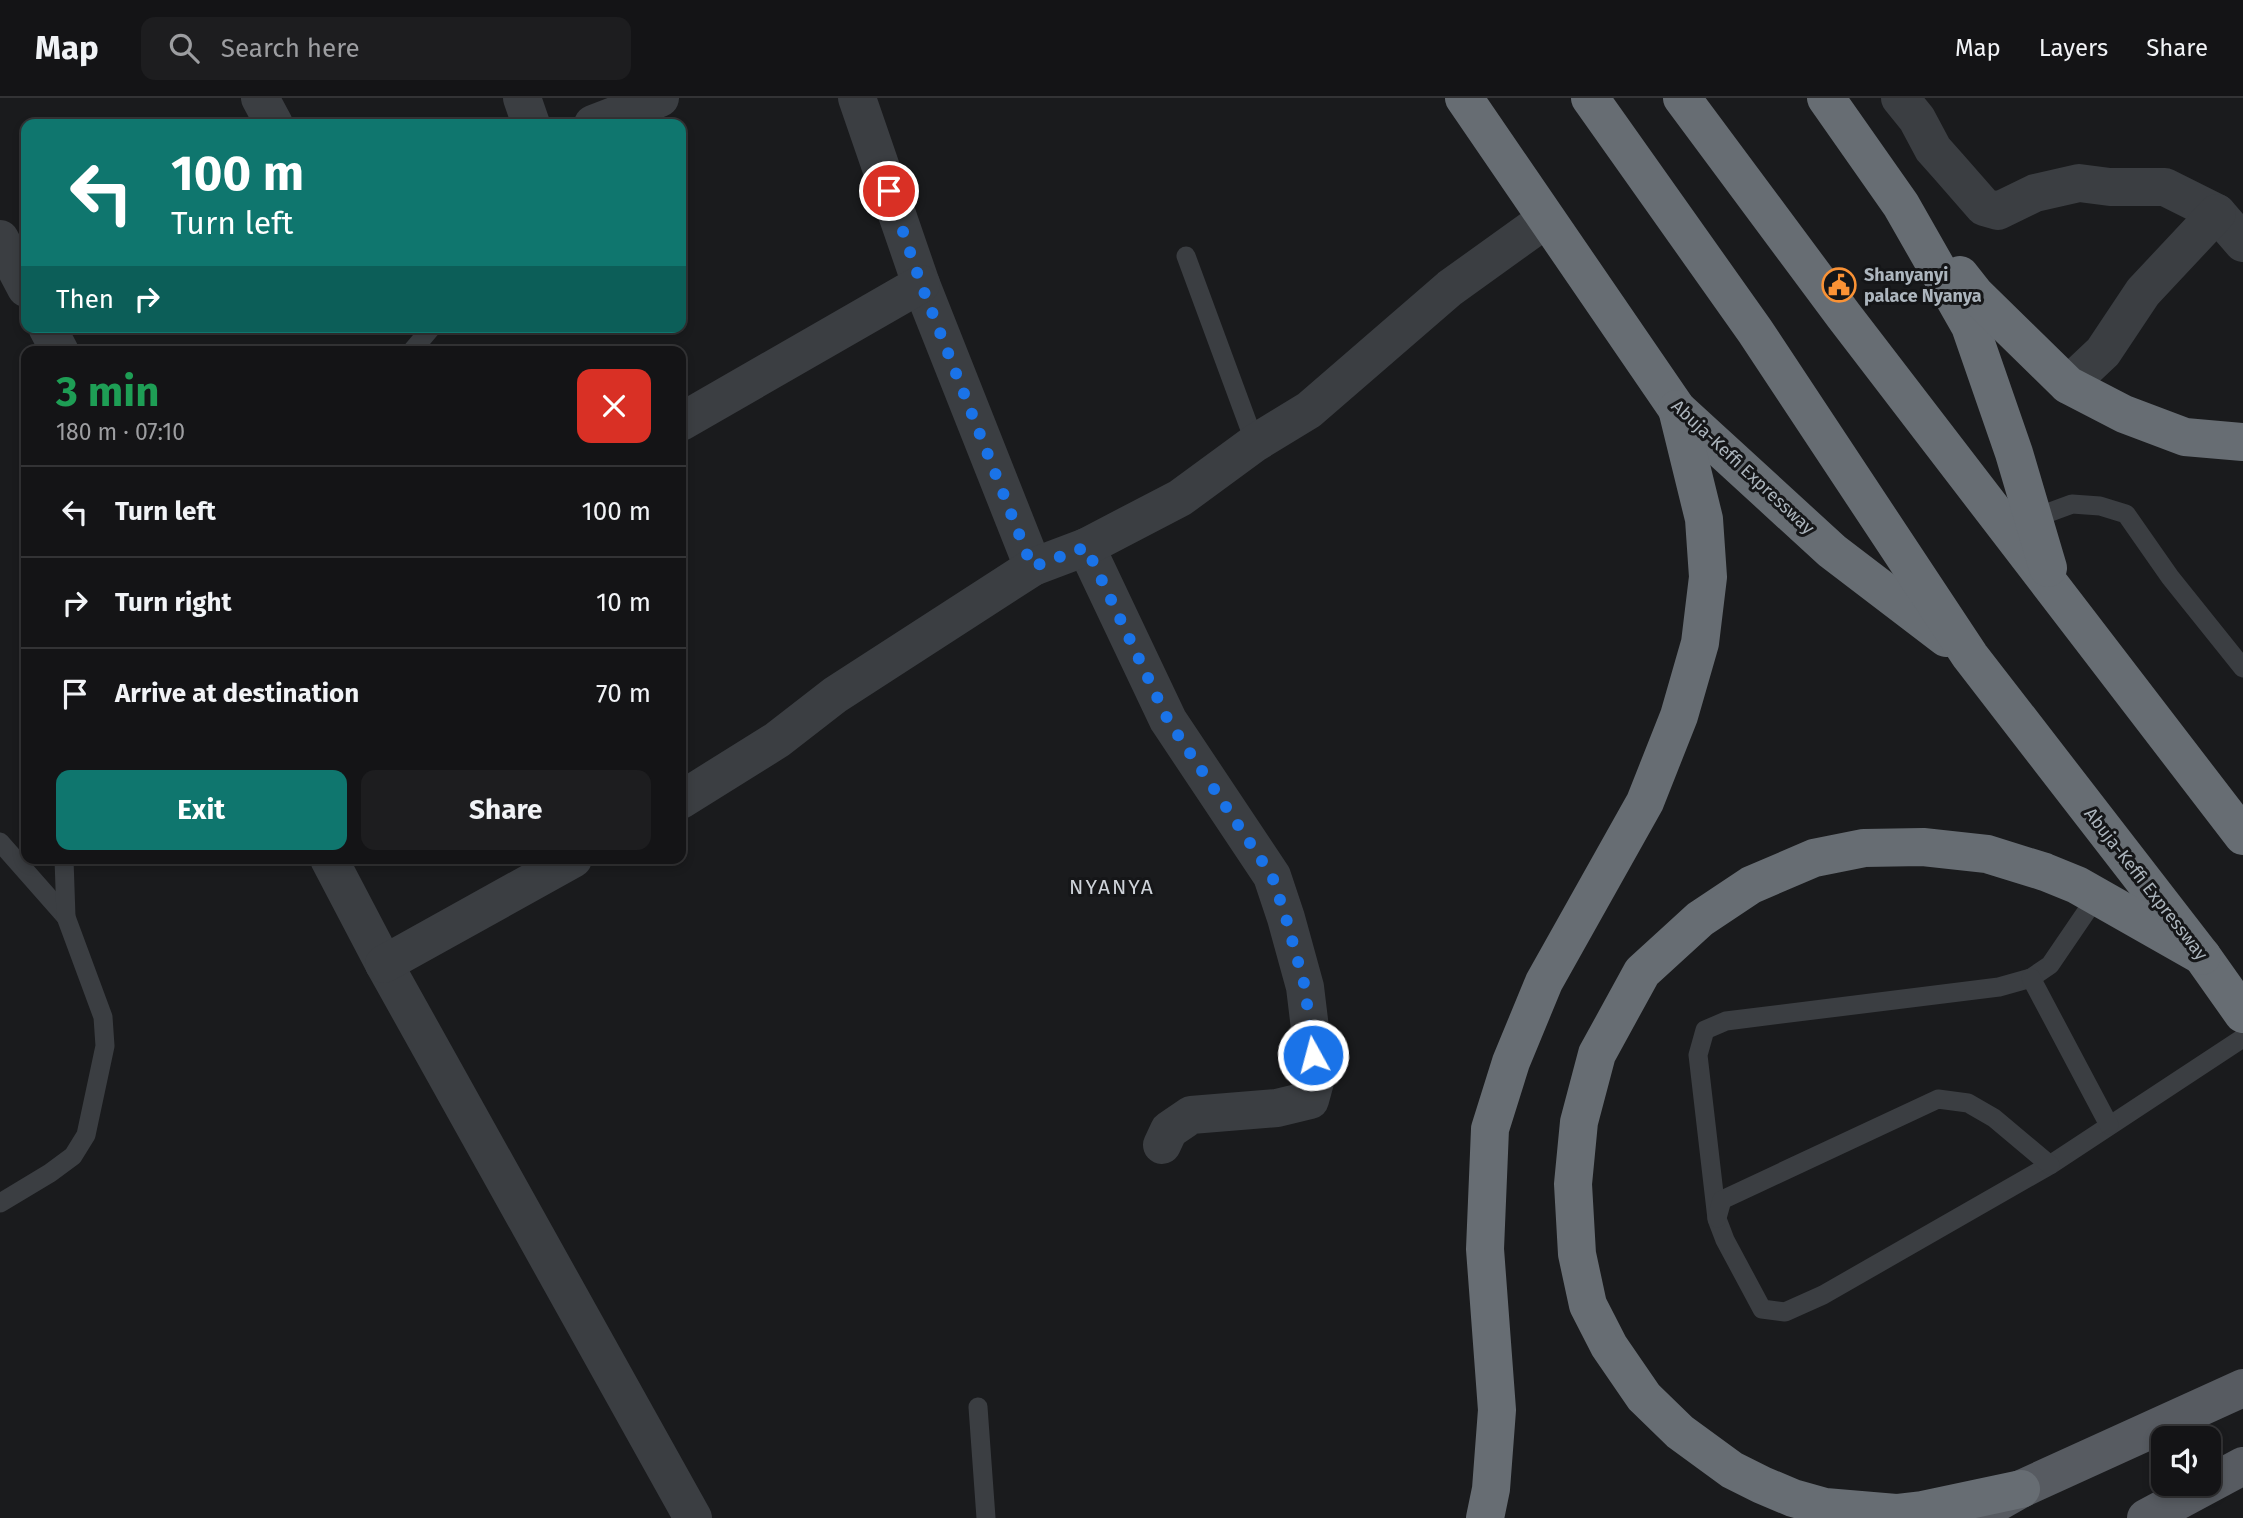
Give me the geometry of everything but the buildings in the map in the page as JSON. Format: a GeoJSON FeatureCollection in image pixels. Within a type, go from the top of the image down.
{"type":"FeatureCollection","features":[{"type":"Feature","properties":{"kind":"highway","name":"Abuja-Keffi Expressway"},"geometry":{"type":"LineString","coordinates":[[1464,98],[1677,409],[1832,551],[1970,656]]}},
{"type":"Feature","properties":{"kind":"highway","name":"Abuja-Keffi Expressway"},"geometry":{"type":"LineString","coordinates":[[1590,98],[1755,331],[1970,656],[2202,956],[2243,1014]]}},
{"type":"Feature","properties":{"kind":"highway"},"geometry":{"type":"LineString","coordinates":[[1682,98],[1844,316],[2243,836]]}},
{"type":"Feature","properties":{"kind":"highway"},"geometry":{"type":"LineString","coordinates":[[1826,98],[1901,205],[1975,294],[2068,385],[2124,414],[2185,437],[2243,442]]}},
{"type":"Feature","properties":{"kind":"highway"},"geometry":{"type":"LineString","coordinates":[[1901,205],[1970,326],[2014,453],[2055,591]]}},
{"type":"Feature","properties":{"kind":"highway"},"geometry":{"type":"LineString","coordinates":[[1485,1518],[1491,1489],[1497,1410],[1485,1249],[1490,1129],[1511,1062],[1544,982],[1645,802],[1679,716],[1700,643],[1708,577],[1704,519],[1677,409]]}},
{"type":"Feature","properties":{"kind":"highway"},"geometry":{"type":"LineString","coordinates":[[2021,1489],[1896,1513],[1825,1507],[1793,1498],[1732,1470],[1680,1433],[1644,1397],[1609,1346],[1588,1305],[1577,1254],[1573,1184],[1579,1122],[1597,1054],[1642,972],[1700,919],[1751,885],[1814,858],[1864,848],[1923,847],[1987,854],[2045,872],[2077,885],[2202,956]]}},
{"type":"Feature","properties":{"kind":"main road"},"geometry":{"type":"LineString","coordinates":[[1969,1518],[2021,1489],[2243,1388]]}},
{"type":"Feature","properties":{"kind":"main road"},"geometry":{"type":"LineString","coordinates":[[2146,1518],[2243,1466]]}},
{"type":"Feature","properties":{"kind":"street"},"geometry":{"type":"LineString","coordinates":[[260,98],[271,119]]}},
{"type":"Feature","properties":{"kind":"street"},"geometry":{"type":"LineString","coordinates":[[522,98],[529,119]]}},
{"type":"Feature","properties":{"kind":"street"},"geometry":{"type":"LineString","coordinates":[[606,119],[660,98]]}},
{"type":"Feature","properties":{"kind":"street"},"geometry":{"type":"LineString","coordinates":[[857,98],[921,284],[1032,567]]}},
{"type":"Feature","properties":{"kind":"street"},"geometry":{"type":"LineString","coordinates":[[1900,98],[1917,119],[1933,149],[1984,206],[1998,211],[2035,193],[2079,184],[2165,187],[2217,213],[2243,243]]}},
{"type":"Feature","properties":{"kind":"street"},"geometry":{"type":"LineString","coordinates":[[2068,385],[2103,352],[2143,292],[2217,213]]}},
{"type":"Feature","properties":{"kind":"street"},"geometry":{"type":"LineString","coordinates":[[686,797],[777,740],[835,695],[1032,567],[1086,547],[1180,498],[1255,443],[1309,410],[1450,288],[1546,219]]}},
{"type":"Feature","properties":{"kind":"street"},"geometry":{"type":"LineString","coordinates":[[0,239],[21,279]]}},
{"type":"Feature","properties":{"kind":"street"},"geometry":{"type":"LineString","coordinates":[[686,419],[921,284]]}},
{"type":"Feature","properties":{"kind":"street"},"geometry":{"type":"LineString","coordinates":[[1086,547],[1168,720],[1272,876],[1305,987],[1316,1078],[1310,1100],[1277,1108],[1191,1115],[1169,1129],[1162,1145]]}},
{"type":"Feature","properties":{"kind":"street"},"geometry":{"type":"LineString","coordinates":[[332,864],[384,964],[693,1518]]}},
{"type":"Feature","properties":{"kind":"street"},"geometry":{"type":"LineString","coordinates":[[384,964],[564,864]]}},
{"type":"Feature","properties":{"kind":"lane"},"geometry":{"type":"LineString","coordinates":[[1186,256],[1255,443]]}},
{"type":"Feature","properties":{"kind":"lane"},"geometry":{"type":"LineString","coordinates":[[2034,518],[2072,504],[2101,506],[2126,514],[2170,577],[2243,668]]}},
{"type":"Feature","properties":{"kind":"lane"},"geometry":{"type":"LineString","coordinates":[[0,842],[66,917]]}},
{"type":"Feature","properties":{"kind":"lane"},"geometry":{"type":"LineString","coordinates":[[0,1203],[73,1156],[86,1135],[105,1046],[103,1017],[66,917],[64,864]]}},
{"type":"Feature","properties":{"kind":"lane"},"geometry":{"type":"LineString","coordinates":[[2096,896],[2050,965],[2031,978],[1999,987],[1726,1021],[1705,1030],[1698,1055],[1717,1219],[1725,1240],[1762,1309],[1785,1312],[1823,1294],[2050,1165],[2243,1038]]}},
{"type":"Feature","properties":{"kind":"lane"},"geometry":{"type":"LineString","coordinates":[[2031,978],[2109,1125]]}},
{"type":"Feature","properties":{"kind":"lane"},"geometry":{"type":"LineString","coordinates":[[1717,1219],[1723,1200],[1938,1099],[1968,1103],[1994,1118],[2050,1165]]}},
{"type":"Feature","properties":{"kind":"lane"},"geometry":{"type":"LineString","coordinates":[[978,1407],[986,1518]]}},
{"type":"Feature","properties":{"kind":"place","name":"Shanyanyi palace Nyanya"},"geometry":{"type":"Point","coordinates":[1839,285]}},
{"type":"Feature","properties":{"kind":"district","name":"NYANYA"},"geometry":{"type":"Point","coordinates":[1112,887]}},
{"type":"Feature","properties":{"kind":"route"},"geometry":{"type":"LineString","coordinates":[[889,191],[921,284],[1032,567],[1086,547],[1168,720],[1272,876],[1305,987],[1313,1055]]}}]}
